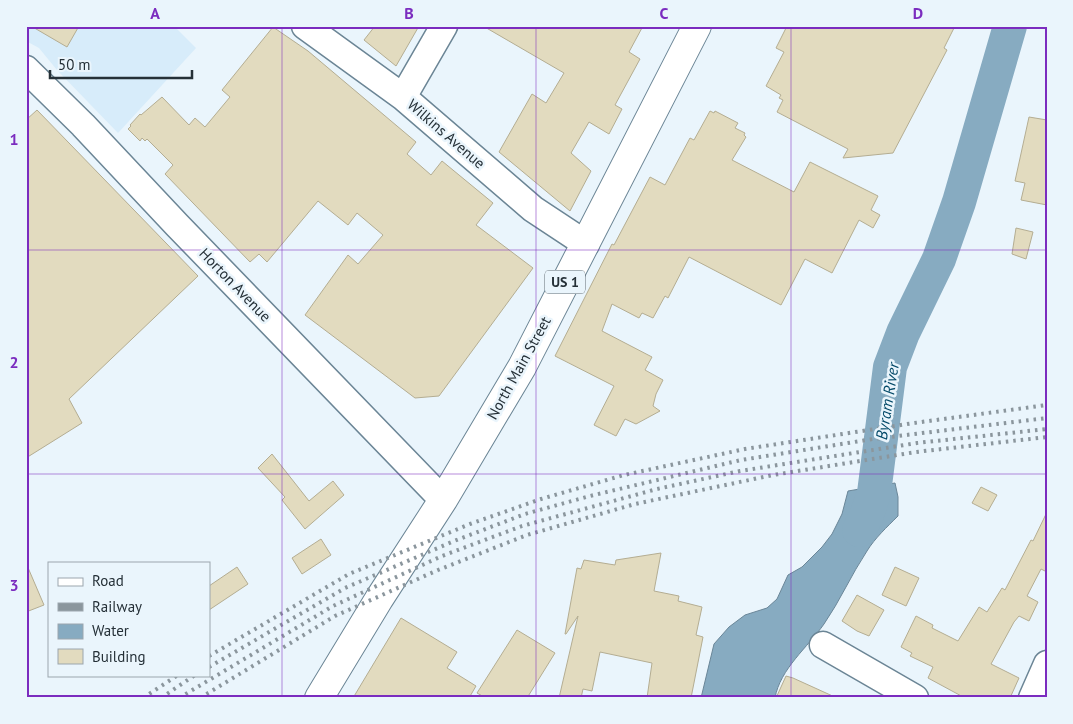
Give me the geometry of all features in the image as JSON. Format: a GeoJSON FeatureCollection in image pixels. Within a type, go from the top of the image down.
{"type":"FeatureCollection","features":[{"type":"Feature","properties":{"kind":"main road","name":"North Main Street"},"geometry":{"type":"LineString","coordinates":[[319,698],[379,599],[443,500],[522,367],[697,26]]}},
{"type":"Feature","properties":{"kind":"street","name":"Wilkins Avenue"},"geometry":{"type":"LineString","coordinates":[[305,26],[403,98],[533,209],[586,244]]}},
{"type":"Feature","properties":{"kind":"street"},"geometry":{"type":"LineString","coordinates":[[403,98],[444,26]]}},
{"type":"Feature","properties":{"kind":"street","name":"Horton Avenue"},"geometry":{"type":"LineString","coordinates":[[26,70],[37,78],[83,124],[177,225],[443,500]]}},
{"type":"Feature","properties":{"kind":"street"},"geometry":{"type":"LineString","coordinates":[[823,645],[915,698]]}},
{"type":"Feature","properties":{"kind":"street"},"geometry":{"type":"LineString","coordinates":[[1032,698],[1047,664]]}},
{"type":"Feature","properties":{"kind":"shaded area"},"geometry":{"type":"Polygon","coordinates":[[[26,26],[174,26],[196,48],[118,133],[57,70],[39,48],[26,41],[26,26]]]}},
{"type":"Feature","properties":{"kind":"water"},"geometry":{"type":"Polygon","coordinates":[[[895,483],[898,497],[898,516],[870,546],[818,633],[788,668],[778,687],[775,698],[701,698],[714,644],[729,627],[745,615],[767,608],[777,599],[788,575],[802,567],[832,534],[842,514],[848,491],[895,483]]]}},
{"type":"Feature","properties":{"kind":"building"},"geometry":{"type":"Polygon","coordinates":[[[31,26],[79,26],[67,47],[31,26]]]}},
{"type":"Feature","properties":{"kind":"building"},"geometry":{"type":"Polygon","coordinates":[[[375,26],[419,26],[396,66],[364,40],[375,26]]]}},
{"type":"Feature","properties":{"kind":"building"},"geometry":{"type":"Polygon","coordinates":[[[483,26],[643,26],[629,52],[640,59],[615,105],[622,109],[609,134],[589,122],[571,153],[591,171],[570,211],[499,152],[532,94],[546,103],[564,73],[483,26]]]}},
{"type":"Feature","properties":{"kind":"building"},"geometry":{"type":"Polygon","coordinates":[[[787,26],[955,26],[944,48],[947,50],[893,153],[843,158],[848,149],[777,112],[783,100],[779,98],[781,95],[766,86],[784,52],[776,48],[787,26]]]}},
{"type":"Feature","properties":{"kind":"building"},"geometry":{"type":"Polygon","coordinates":[[[273,27],[308,51],[416,142],[407,154],[431,175],[442,161],[493,203],[476,225],[533,268],[439,396],[415,398],[305,315],[348,255],[358,264],[383,235],[357,213],[348,225],[318,201],[267,262],[259,254],[250,262],[165,174],[173,165],[147,139],[145,141],[142,138],[140,141],[128,129],[140,114],[162,97],[189,125],[195,118],[205,127],[230,97],[222,90],[273,27]]]}},
{"type":"Feature","properties":{"kind":"building"},"geometry":{"type":"Polygon","coordinates":[[[37,110],[198,276],[69,399],[82,423],[26,458],[26,120],[37,110]]]}},
{"type":"Feature","properties":{"kind":"building"},"geometry":{"type":"Polygon","coordinates":[[[710,111],[714,113],[715,111],[738,123],[735,128],[745,133],[746,137],[732,160],[794,192],[810,162],[878,196],[871,210],[880,215],[873,228],[859,220],[832,273],[805,259],[781,305],[689,257],[668,298],[665,296],[653,318],[642,313],[639,318],[612,304],[602,331],[652,357],[645,370],[663,380],[656,394],[653,406],[660,411],[636,424],[625,419],[616,436],[594,425],[614,386],[555,356],[612,244],[614,245],[650,177],[665,185],[690,138],[694,140],[710,111]]]}},
{"type":"Feature","properties":{"kind":"building"},"geometry":{"type":"Polygon","coordinates":[[[1029,117],[1047,120],[1047,205],[1021,200],[1025,183],[1015,181],[1029,117]]]}},
{"type":"Feature","properties":{"kind":"building"},"geometry":{"type":"Polygon","coordinates":[[[1016,228],[1033,232],[1026,259],[1012,254],[1016,228]]]}},
{"type":"Feature","properties":{"kind":"building"},"geometry":{"type":"Polygon","coordinates":[[[272,454],[309,501],[333,481],[344,495],[305,529],[282,500],[285,497],[258,468],[272,454]]]}},
{"type":"Feature","properties":{"kind":"building"},"geometry":{"type":"Polygon","coordinates":[[[981,487],[997,495],[988,511],[972,503],[981,487]]]}},
{"type":"Feature","properties":{"kind":"building"},"geometry":{"type":"Polygon","coordinates":[[[1047,512],[1047,572],[1041,569],[1027,596],[1038,602],[1029,621],[1019,616],[1014,622],[991,664],[1019,678],[1010,698],[965,698],[928,678],[933,667],[910,656],[912,653],[901,647],[916,616],[933,625],[932,628],[958,641],[979,607],[987,612],[1002,588],[1005,590],[1047,512]]]}},
{"type":"Feature","properties":{"kind":"building"},"geometry":{"type":"Polygon","coordinates":[[[321,539],[331,555],[302,574],[292,558],[321,539]]]}},
{"type":"Feature","properties":{"kind":"building"},"geometry":{"type":"Polygon","coordinates":[[[661,553],[654,591],[679,596],[678,601],[702,607],[696,635],[703,637],[691,698],[647,698],[652,663],[600,652],[592,691],[583,689],[581,698],[559,698],[578,616],[565,634],[577,568],[581,569],[584,560],[615,565],[616,560],[661,553]]]}},
{"type":"Feature","properties":{"kind":"building"},"geometry":{"type":"Polygon","coordinates":[[[26,563],[44,605],[26,612],[26,563]]]}},
{"type":"Feature","properties":{"kind":"building"},"geometry":{"type":"Polygon","coordinates":[[[237,567],[248,584],[210,609],[210,585],[237,567]]]}},
{"type":"Feature","properties":{"kind":"building"},"geometry":{"type":"Polygon","coordinates":[[[895,567],[919,578],[906,606],[882,595],[895,567]]]}},
{"type":"Feature","properties":{"kind":"building"},"geometry":{"type":"Polygon","coordinates":[[[857,595],[884,610],[869,636],[842,621],[857,595]]]}},
{"type":"Feature","properties":{"kind":"building"},"geometry":{"type":"Polygon","coordinates":[[[401,618],[457,652],[447,668],[476,686],[469,698],[353,698],[401,618]]]}},
{"type":"Feature","properties":{"kind":"building"},"geometry":{"type":"Polygon","coordinates":[[[517,630],[555,653],[527,698],[486,698],[477,693],[517,630]]]}},
{"type":"Feature","properties":{"kind":"building"},"geometry":{"type":"Polygon","coordinates":[[[786,676],[793,678],[837,698],[776,698],[786,676]]]}},
{"type":"Feature","properties":{"kind":"waterway","name":"Byram River"},"geometry":{"type":"LineString","coordinates":[[859,530],[866,517],[874,493],[890,367],[903,333],[939,259],[959,202],[1010,26]]}},
{"type":"Feature","properties":{"kind":"railway"},"geometry":{"type":"LineString","coordinates":[[210,655],[349,574],[470,524],[541,499],[624,475],[745,449],[1047,405]]}},
{"type":"Feature","properties":{"kind":"railway"},"geometry":{"type":"LineString","coordinates":[[210,666],[345,588],[454,541],[525,514],[590,496],[741,460],[873,439],[1047,418]]}},
{"type":"Feature","properties":{"kind":"railway"},"geometry":{"type":"LineString","coordinates":[[179,698],[333,606],[442,556],[522,526],[657,489],[740,471],[917,443],[1047,429]]}},
{"type":"Feature","properties":{"kind":"railway"},"geometry":{"type":"LineString","coordinates":[[200,698],[335,616],[438,570],[527,535],[635,504],[773,475],[916,452],[1047,437]]}},
{"type":"Feature","properties":{"kind":"railway"},"geometry":{"type":"LineString","coordinates":[[143,698],[176,676]]}},
{"type":"Feature","properties":{"kind":"railway"},"geometry":{"type":"LineString","coordinates":[[161,698],[194,676]]}}]}
